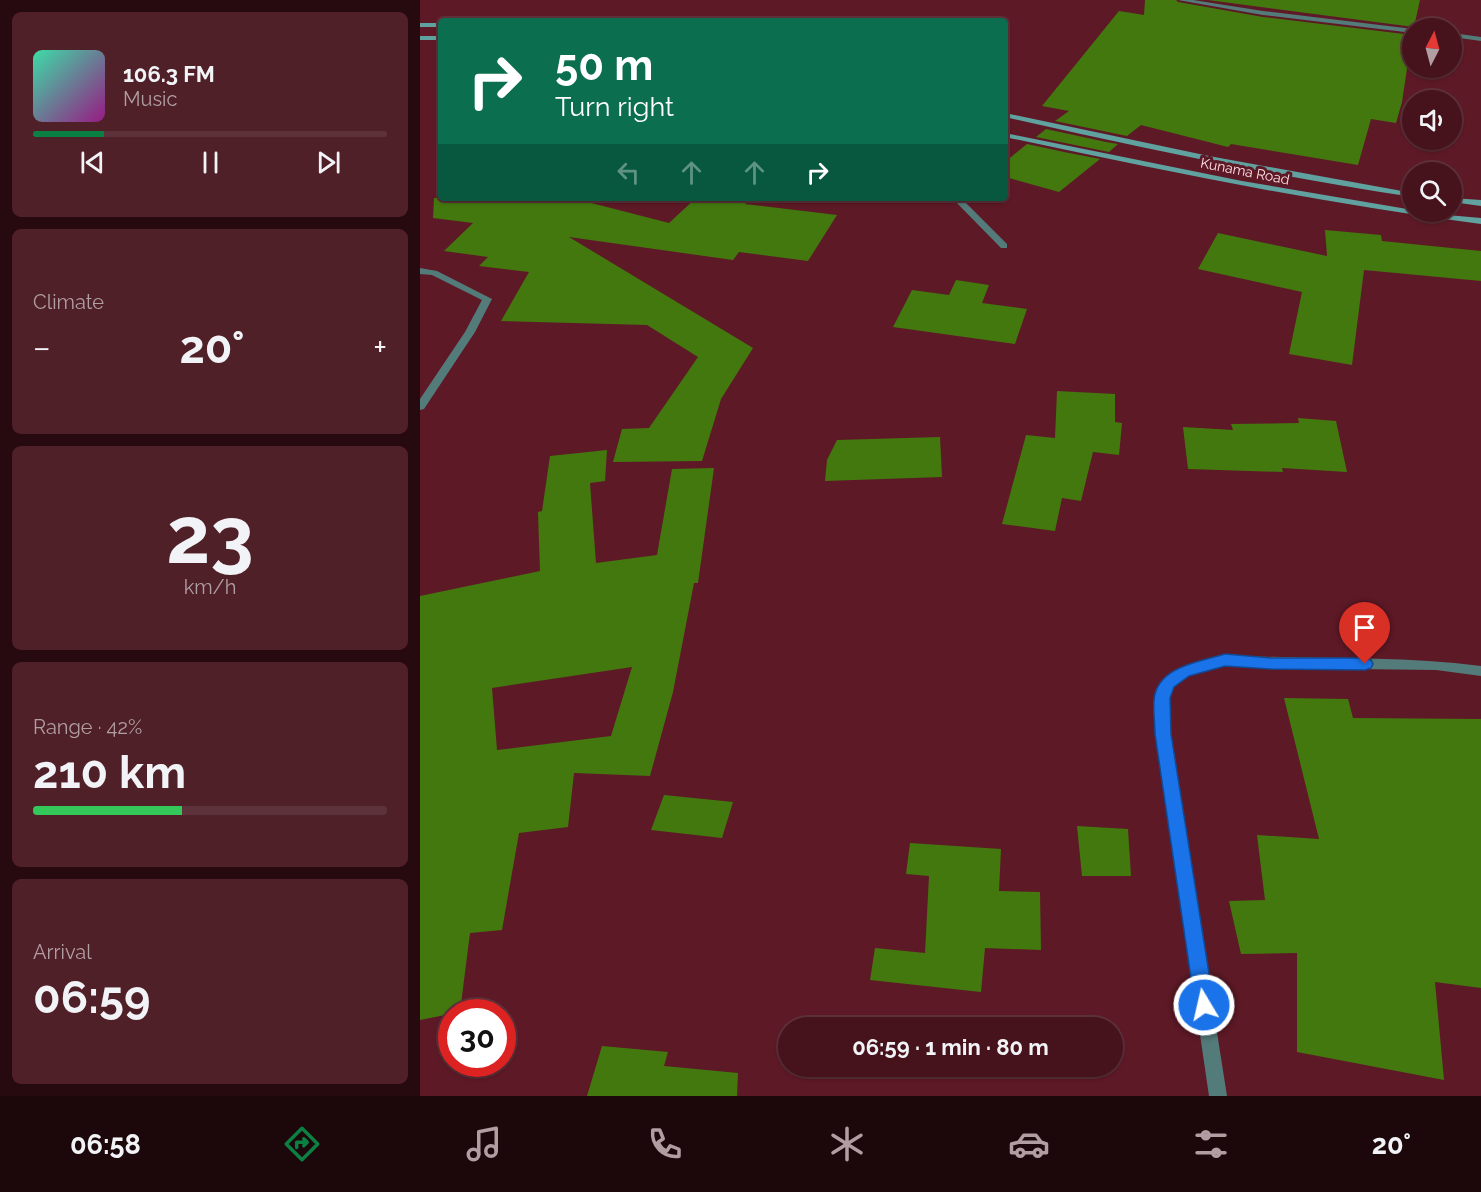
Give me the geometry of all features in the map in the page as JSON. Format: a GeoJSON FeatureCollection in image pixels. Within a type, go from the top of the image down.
{"type":"FeatureCollection","features":[{"type":"Feature","properties":{"kind":"main road"},"geometry":{"type":"LineString","coordinates":[[420,25],[438,25]]}},
{"type":"Feature","properties":{"kind":"main road"},"geometry":{"type":"LineString","coordinates":[[420,38],[438,38]]}},
{"type":"Feature","properties":{"kind":"main road","name":"Kunama Road"},"geometry":{"type":"LineString","coordinates":[[1008,116],[1210,161],[1402,193]]}},
{"type":"Feature","properties":{"kind":"main road","name":"Kunama Road"},"geometry":{"type":"LineString","coordinates":[[1008,136],[1294,194],[1419,214],[1481,221]]}},
{"type":"Feature","properties":{"kind":"main road"},"geometry":{"type":"LineString","coordinates":[[1462,201],[1481,203]]}},
{"type":"Feature","properties":{"kind":"street"},"geometry":{"type":"LineString","coordinates":[[1181,0],[1263,13],[1402,30]]}},
{"type":"Feature","properties":{"kind":"street"},"geometry":{"type":"LineString","coordinates":[[1462,37],[1481,39]]}},
{"type":"Feature","properties":{"kind":"street"},"geometry":{"type":"LineString","coordinates":[[959,201],[1004,246]]}},
{"type":"Feature","properties":{"kind":"street"},"geometry":{"type":"LineString","coordinates":[[420,271],[434,273],[487,299],[470,332],[420,407]]}},
{"type":"Feature","properties":{"kind":"street"},"geometry":{"type":"LineString","coordinates":[[1218,1096],[1163,734],[1162,698],[1168,683],[1184,672],[1225,660],[1271,663],[1436,665],[1481,671]]}},
{"type":"Feature","properties":{"kind":"building"},"geometry":{"type":"Polygon","coordinates":[[[1145,0],[1176,0],[1263,17],[1402,34],[1402,78],[1406,78],[1396,123],[1371,119],[1358,165],[1231,144],[1228,147],[1141,125],[1127,136],[1055,121],[1069,111],[1042,106],[1119,11],[1144,15],[1145,0]]]}},
{"type":"Feature","properties":{"kind":"building"},"geometry":{"type":"Polygon","coordinates":[[[1208,0],[1420,0],[1416,18],[1402,18],[1402,25],[1208,0]]]}},
{"type":"Feature","properties":{"kind":"building"},"geometry":{"type":"Polygon","coordinates":[[[1046,129],[1118,144],[1109,152],[1036,137],[1046,129]]]}},
{"type":"Feature","properties":{"kind":"building"},"geometry":{"type":"Polygon","coordinates":[[[1027,144],[1100,159],[1059,192],[1008,178],[1008,160],[1027,144]]]}},
{"type":"Feature","properties":{"kind":"building"},"geometry":{"type":"Polygon","coordinates":[[[434,198],[438,198],[438,201],[584,201],[669,223],[693,201],[748,201],[745,204],[837,215],[808,261],[739,252],[733,260],[569,237],[753,348],[721,399],[702,461],[613,462],[622,429],[649,428],[698,357],[647,325],[501,321],[529,272],[479,266],[488,257],[444,251],[473,223],[433,218],[434,198]]]}},
{"type":"Feature","properties":{"kind":"building"},"geometry":{"type":"Polygon","coordinates":[[[1325,230],[1381,235],[1382,241],[1481,251],[1481,281],[1364,270],[1352,365],[1289,354],[1302,292],[1198,269],[1218,233],[1327,256],[1325,230]]]}},
{"type":"Feature","properties":{"kind":"building"},"geometry":{"type":"Polygon","coordinates":[[[956,280],[989,285],[982,303],[1027,309],[1015,344],[893,327],[912,290],[949,295],[956,280]]]}},
{"type":"Feature","properties":{"kind":"building"},"geometry":{"type":"Polygon","coordinates":[[[1057,391],[1115,394],[1115,422],[1122,423],[1119,455],[1093,452],[1081,501],[1062,498],[1055,531],[1002,524],[1026,435],[1055,438],[1057,391]]]}},
{"type":"Feature","properties":{"kind":"building"},"geometry":{"type":"Polygon","coordinates":[[[1298,418],[1336,421],[1347,472],[1282,468],[1283,472],[1188,469],[1183,427],[1233,430],[1231,424],[1299,423],[1298,418]]]}},
{"type":"Feature","properties":{"kind":"building"},"geometry":{"type":"Polygon","coordinates":[[[940,437],[942,477],[825,481],[827,460],[837,440],[940,437]]]}},
{"type":"Feature","properties":{"kind":"building"},"geometry":{"type":"Polygon","coordinates":[[[607,450],[605,481],[590,483],[596,563],[657,555],[672,469],[714,468],[698,583],[694,583],[673,692],[650,776],[574,773],[568,827],[519,833],[502,930],[470,933],[462,999],[438,999],[438,1016],[420,1020],[420,596],[540,571],[538,512],[542,511],[550,456],[607,450]],[[632,667],[492,688],[497,750],[611,736],[632,667]]]}},
{"type":"Feature","properties":{"kind":"building"},"geometry":{"type":"Polygon","coordinates":[[[1284,698],[1348,699],[1353,718],[1481,719],[1481,988],[1435,982],[1444,1080],[1297,1052],[1297,953],[1241,954],[1229,901],[1265,900],[1257,835],[1319,839],[1284,698]]]}},
{"type":"Feature","properties":{"kind":"building"},"geometry":{"type":"Polygon","coordinates":[[[664,795],[733,802],[722,838],[651,830],[664,795]]]}},
{"type":"Feature","properties":{"kind":"building"},"geometry":{"type":"Polygon","coordinates":[[[1077,826],[1128,829],[1131,876],[1082,876],[1077,826]]]}},
{"type":"Feature","properties":{"kind":"building"},"geometry":{"type":"Polygon","coordinates":[[[910,843],[1001,849],[999,891],[1040,892],[1041,950],[985,948],[981,992],[870,980],[875,948],[925,953],[929,876],[906,874],[910,843]]]}},
{"type":"Feature","properties":{"kind":"building"},"geometry":{"type":"Polygon","coordinates":[[[602,1046],[668,1052],[664,1066],[738,1073],[737,1096],[587,1096],[602,1046]]]}},
{"type":"Feature","properties":{"kind":"route"},"geometry":{"type":"LineString","coordinates":[[1204,1005],[1163,734],[1162,698],[1168,683],[1184,672],[1225,660],[1365,664]]}}]}
